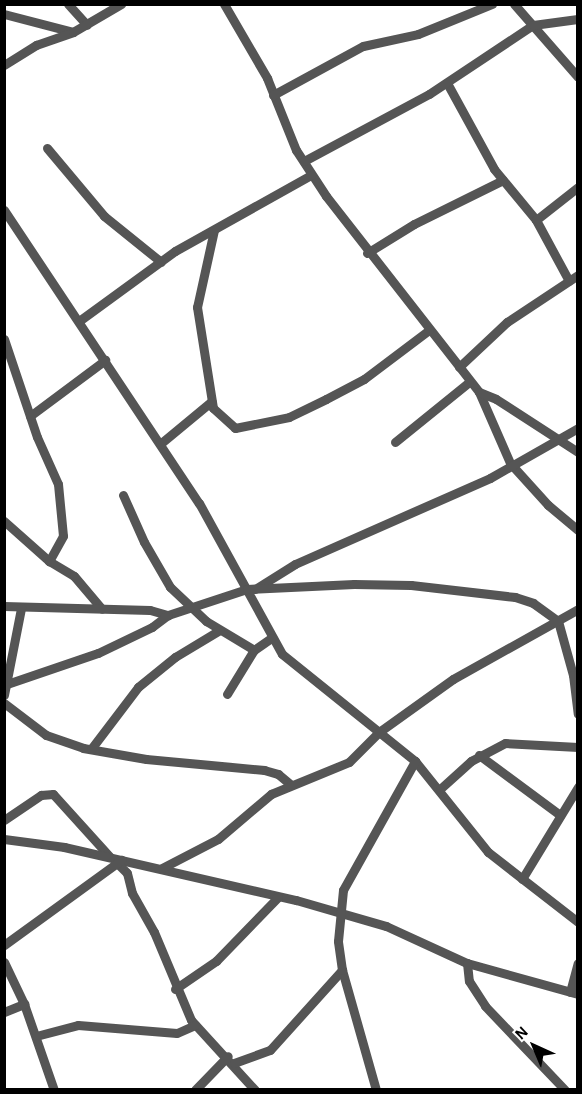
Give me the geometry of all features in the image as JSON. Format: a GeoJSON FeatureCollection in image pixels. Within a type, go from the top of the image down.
{"type":"FeatureCollection","features":[{"type":"Feature","properties":{"kind":"street"},"geometry":{"type":"LineString","coordinates":[[68,4],[87,24]]}},
{"type":"Feature","properties":{"kind":"street"},"geometry":{"type":"LineString","coordinates":[[4,65],[36,45],[73,32],[121,4]]}},
{"type":"Feature","properties":{"kind":"street"},"geometry":{"type":"LineString","coordinates":[[224,4],[273,95],[283,124],[311,175],[366,253],[479,392],[510,463],[578,530]]}},
{"type":"Feature","properties":{"kind":"street"},"geometry":{"type":"LineString","coordinates":[[273,95],[363,46],[418,34],[492,4]]}},
{"type":"Feature","properties":{"kind":"street"},"geometry":{"type":"LineString","coordinates":[[514,4],[578,77]]}},
{"type":"Feature","properties":{"kind":"street"},"geometry":{"type":"LineString","coordinates":[[4,14],[73,32]]}},
{"type":"Feature","properties":{"kind":"street"},"geometry":{"type":"LineString","coordinates":[[304,161],[447,83],[533,25],[578,19]]}},
{"type":"Feature","properties":{"kind":"street"},"geometry":{"type":"LineString","coordinates":[[447,83],[503,180],[536,220],[573,278],[487,338],[459,367]]}},
{"type":"Feature","properties":{"kind":"street"},"geometry":{"type":"LineString","coordinates":[[47,148],[104,216],[161,262]]}},
{"type":"Feature","properties":{"kind":"street"},"geometry":{"type":"LineString","coordinates":[[79,321],[161,262],[311,175]]}},
{"type":"Feature","properties":{"kind":"street"},"geometry":{"type":"LineString","coordinates":[[366,253],[414,224],[503,180]]}},
{"type":"Feature","properties":{"kind":"street"},"geometry":{"type":"LineString","coordinates":[[536,220],[578,187]]}},
{"type":"Feature","properties":{"kind":"street"},"geometry":{"type":"LineString","coordinates":[[4,210],[200,503],[251,589],[271,638],[303,674],[415,761],[440,789],[488,852],[578,922]]}},
{"type":"Feature","properties":{"kind":"street"},"geometry":{"type":"LineString","coordinates":[[214,230],[197,307],[212,401],[222,419],[235,428],[289,417],[364,379],[429,330]]}},
{"type":"Feature","properties":{"kind":"street"},"geometry":{"type":"LineString","coordinates":[[4,339],[30,416],[56,476],[62,504],[63,536],[49,561]]}},
{"type":"Feature","properties":{"kind":"street"},"geometry":{"type":"LineString","coordinates":[[30,416],[105,360]]}},
{"type":"Feature","properties":{"kind":"street"},"geometry":{"type":"LineString","coordinates":[[395,442],[469,382]]}},
{"type":"Feature","properties":{"kind":"street"},"geometry":{"type":"LineString","coordinates":[[479,392],[496,399],[578,452]]}},
{"type":"Feature","properties":{"kind":"street"},"geometry":{"type":"LineString","coordinates":[[160,444],[212,401]]}},
{"type":"Feature","properties":{"kind":"street"},"geometry":{"type":"LineString","coordinates":[[6,685],[98,653],[152,627],[168,615],[251,589],[295,564],[490,478],[510,463],[578,428]]}},
{"type":"Feature","properties":{"kind":"street"},"geometry":{"type":"LineString","coordinates":[[123,495],[159,569],[189,607],[220,630],[254,650]]}},
{"type":"Feature","properties":{"kind":"street"},"geometry":{"type":"LineString","coordinates":[[4,521],[49,561],[74,576],[102,609]]}},
{"type":"Feature","properties":{"kind":"street"},"geometry":{"type":"LineString","coordinates":[[251,589],[411,585],[515,597],[533,603],[558,621],[573,675],[578,714]]}},
{"type":"Feature","properties":{"kind":"street"},"geometry":{"type":"LineString","coordinates":[[4,606],[150,610],[168,615]]}},
{"type":"Feature","properties":{"kind":"street"},"geometry":{"type":"LineString","coordinates":[[4,695],[21,608]]}},
{"type":"Feature","properties":{"kind":"street"},"geometry":{"type":"LineString","coordinates":[[162,868],[218,839],[260,803],[290,784],[336,770],[360,754],[379,732],[471,668],[538,628],[558,621],[578,609]]}},
{"type":"Feature","properties":{"kind":"street"},"geometry":{"type":"LineString","coordinates":[[91,749],[138,687],[175,657],[220,630]]}},
{"type":"Feature","properties":{"kind":"street"},"geometry":{"type":"LineString","coordinates":[[227,694],[254,650],[271,638]]}},
{"type":"Feature","properties":{"kind":"street"},"geometry":{"type":"LineString","coordinates":[[4,703],[46,735],[91,749],[146,759],[264,770],[278,774],[290,784]]}},
{"type":"Feature","properties":{"kind":"street"},"geometry":{"type":"LineString","coordinates":[[440,789],[479,755],[510,742],[577,747],[578,741]]}},
{"type":"Feature","properties":{"kind":"street"},"geometry":{"type":"LineString","coordinates":[[479,755],[560,815]]}},
{"type":"Feature","properties":{"kind":"street"},"geometry":{"type":"LineString","coordinates":[[376,1089],[342,970],[338,941],[341,915],[346,882],[415,761]]}},
{"type":"Feature","properties":{"kind":"street"},"geometry":{"type":"LineString","coordinates":[[522,879],[548,842],[560,815],[578,787]]}},
{"type":"Feature","properties":{"kind":"street"},"geometry":{"type":"LineString","coordinates":[[4,820],[41,795],[53,794],[111,857],[120,862],[162,868],[386,926],[467,963],[574,993],[578,963]]}},
{"type":"Feature","properties":{"kind":"street"},"geometry":{"type":"LineString","coordinates":[[4,839],[111,857]]}},
{"type":"Feature","properties":{"kind":"street"},"geometry":{"type":"LineString","coordinates":[[4,945],[120,862]]}},
{"type":"Feature","properties":{"kind":"street"},"geometry":{"type":"LineString","coordinates":[[120,862],[127,873],[132,893],[154,932],[175,989],[195,1025],[231,1059],[255,1089]]}},
{"type":"Feature","properties":{"kind":"street"},"geometry":{"type":"LineString","coordinates":[[175,989],[216,962],[279,897]]}},
{"type":"Feature","properties":{"kind":"street"},"geometry":{"type":"LineString","coordinates":[[4,962],[24,1004],[54,1089]]}},
{"type":"Feature","properties":{"kind":"street"},"geometry":{"type":"LineString","coordinates":[[467,963],[469,981],[485,1006],[565,1089]]}},
{"type":"Feature","properties":{"kind":"street"},"geometry":{"type":"LineString","coordinates":[[195,1089],[231,1059],[270,1050],[342,970]]}},
{"type":"Feature","properties":{"kind":"street"},"geometry":{"type":"LineString","coordinates":[[4,1012],[24,1004]]}},
{"type":"Feature","properties":{"kind":"street"},"geometry":{"type":"LineString","coordinates":[[36,1036],[78,1025],[177,1033],[195,1025]]}}]}
